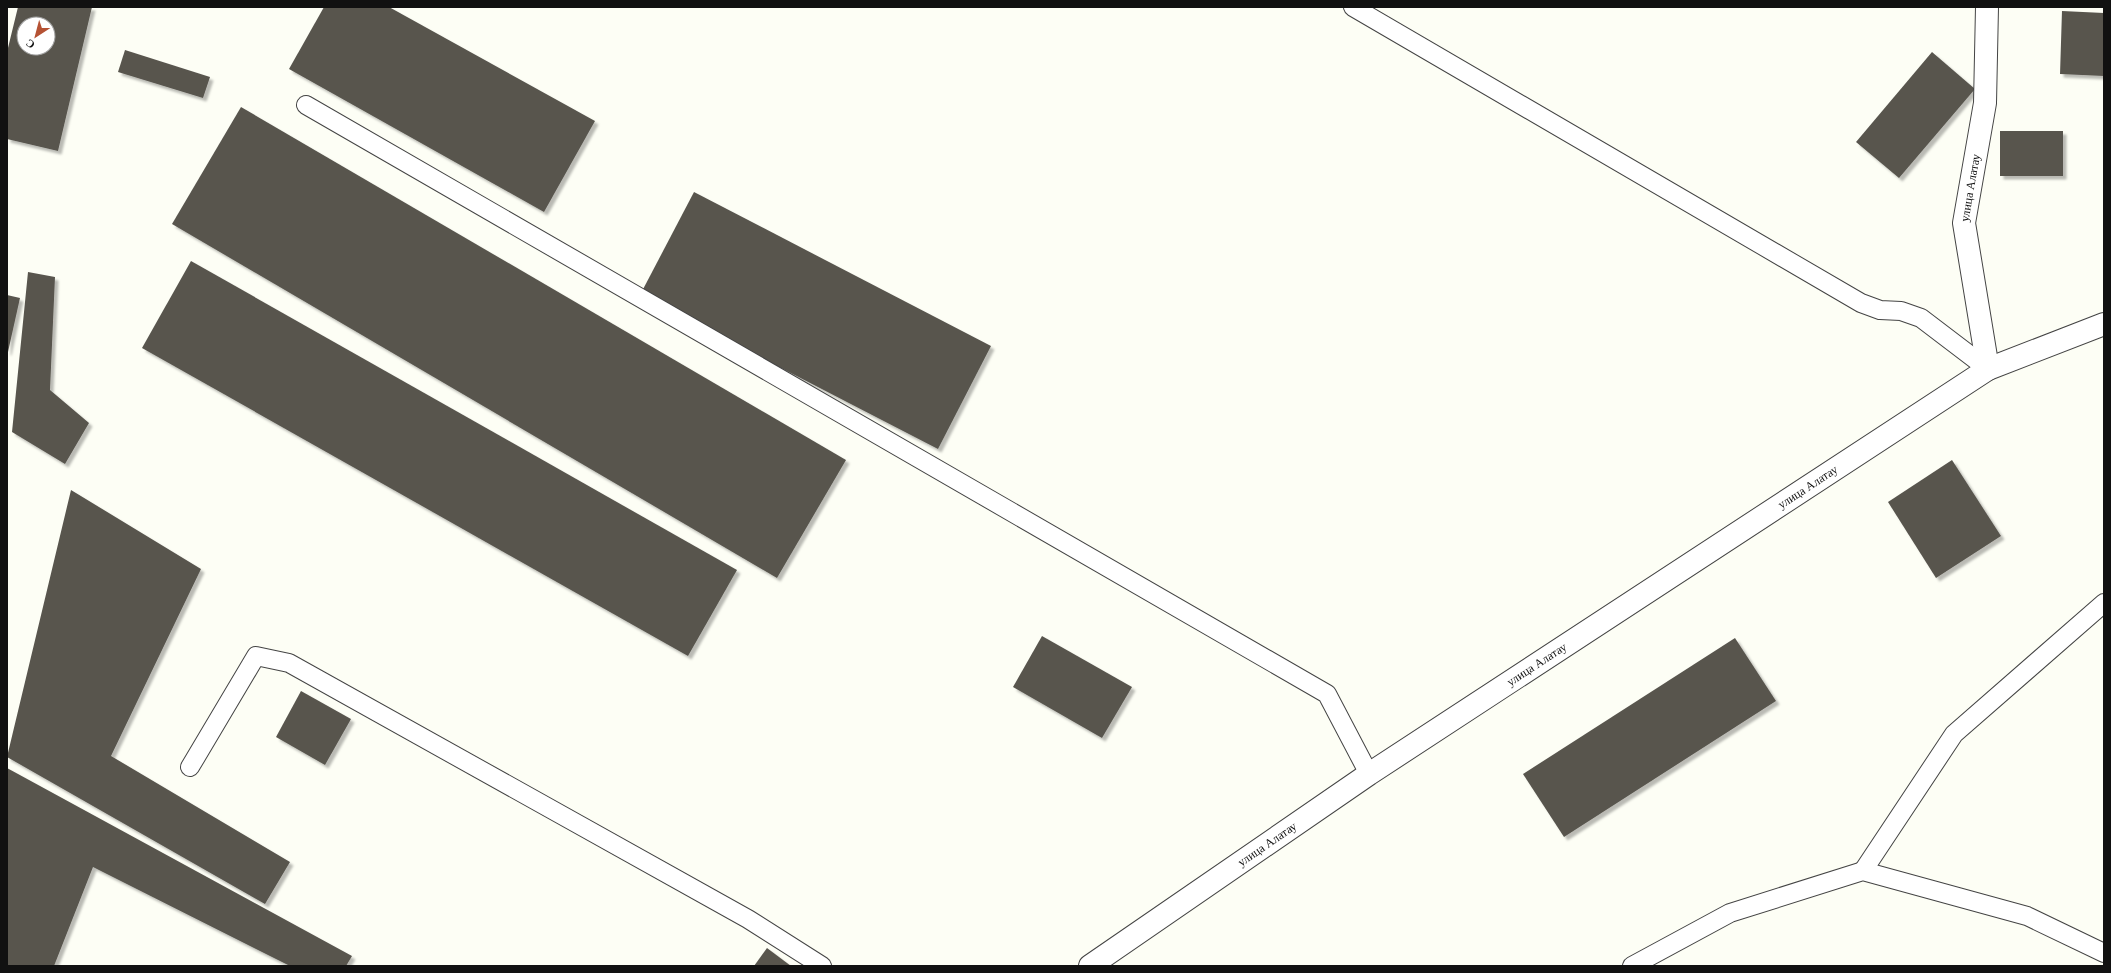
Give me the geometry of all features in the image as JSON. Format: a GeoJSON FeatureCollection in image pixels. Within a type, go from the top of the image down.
{"type":"FeatureCollection","features":[{"type":"Feature","properties":{"kind":"street","name":"улица Алатау"},"geometry":{"type":"LineString","coordinates":[[1987,7],[1985,103],[1964,223],[1988,368]]}},
{"type":"Feature","properties":{"kind":"street","name":"улица Алатау"},"geometry":{"type":"LineString","coordinates":[[1090,966],[1369,774],[1988,368],[2104,324]]}},
{"type":"Feature","properties":{"kind":"lane"},"geometry":{"type":"LineString","coordinates":[[1353,7],[1861,303],[1880,310],[1901,311],[1921,318],[1988,368]]}},
{"type":"Feature","properties":{"kind":"lane"},"geometry":{"type":"LineString","coordinates":[[306,104],[1327,694],[1369,774]]}},
{"type":"Feature","properties":{"kind":"lane"},"geometry":{"type":"LineString","coordinates":[[1863,872],[1954,734],[2104,603]]}},
{"type":"Feature","properties":{"kind":"lane"},"geometry":{"type":"LineString","coordinates":[[190,767],[256,656],[289,663],[748,919],[822,966]]}},
{"type":"Feature","properties":{"kind":"lane"},"geometry":{"type":"LineString","coordinates":[[1632,966],[1730,913],[1863,872],[2027,916],[2104,953]]}},
{"type":"Feature","properties":{"kind":"building"},"geometry":{"type":"Polygon","coordinates":[[[18,7],[92,7],[58,151],[7,139],[7,52],[18,7]]]}},
{"type":"Feature","properties":{"kind":"building"},"geometry":{"type":"Polygon","coordinates":[[[324,7],[389,7],[595,121],[544,212],[289,69],[324,7]]]}},
{"type":"Feature","properties":{"kind":"building"},"geometry":{"type":"Polygon","coordinates":[[[2062,11],[2104,13],[2104,76],[2060,74],[2062,11]]]}},
{"type":"Feature","properties":{"kind":"building"},"geometry":{"type":"Polygon","coordinates":[[[125,50],[210,77],[203,98],[118,72],[125,50]]]}},
{"type":"Feature","properties":{"kind":"building"},"geometry":{"type":"Polygon","coordinates":[[[1932,52],[1975,89],[1899,178],[1856,142],[1932,52]]]}},
{"type":"Feature","properties":{"kind":"building"},"geometry":{"type":"Polygon","coordinates":[[[241,107],[846,460],[777,578],[172,224],[241,107]]]}},
{"type":"Feature","properties":{"kind":"building"},"geometry":{"type":"Polygon","coordinates":[[[2000,131],[2063,131],[2063,176],[2000,176],[2000,131]]]}},
{"type":"Feature","properties":{"kind":"building"},"geometry":{"type":"Polygon","coordinates":[[[694,192],[991,346],[938,449],[640,295],[694,192]]]}},
{"type":"Feature","properties":{"kind":"building"},"geometry":{"type":"Polygon","coordinates":[[[191,261],[737,570],[688,656],[142,348],[191,261]]]}},
{"type":"Feature","properties":{"kind":"building"},"geometry":{"type":"Polygon","coordinates":[[[28,272],[55,277],[50,390],[89,423],[65,464],[12,432],[28,272]]]}},
{"type":"Feature","properties":{"kind":"building"},"geometry":{"type":"Polygon","coordinates":[[[7,295],[20,298],[8,352],[7,352],[7,295]]]}},
{"type":"Feature","properties":{"kind":"building"},"geometry":{"type":"Polygon","coordinates":[[[1952,460],[2001,536],[1936,578],[1888,502],[1952,460]]]}},
{"type":"Feature","properties":{"kind":"building"},"geometry":{"type":"Polygon","coordinates":[[[71,490],[201,569],[111,756],[290,862],[265,904],[7,757],[71,490]]]}},
{"type":"Feature","properties":{"kind":"building"},"geometry":{"type":"Polygon","coordinates":[[[1042,636],[1132,687],[1102,738],[1013,687],[1042,636]]]}},
{"type":"Feature","properties":{"kind":"building"},"geometry":{"type":"Polygon","coordinates":[[[1735,638],[1776,701],[1564,837],[1523,774],[1735,638]]]}},
{"type":"Feature","properties":{"kind":"building"},"geometry":{"type":"Polygon","coordinates":[[[301,691],[351,719],[325,765],[276,737],[301,691]]]}},
{"type":"Feature","properties":{"kind":"building"},"geometry":{"type":"Polygon","coordinates":[[[7,768],[352,956],[346,966],[290,966],[93,867],[54,966],[7,966],[7,768]]]}},
{"type":"Feature","properties":{"kind":"building"},"geometry":{"type":"Polygon","coordinates":[[[767,948],[791,966],[754,966],[767,948]]]}}]}
